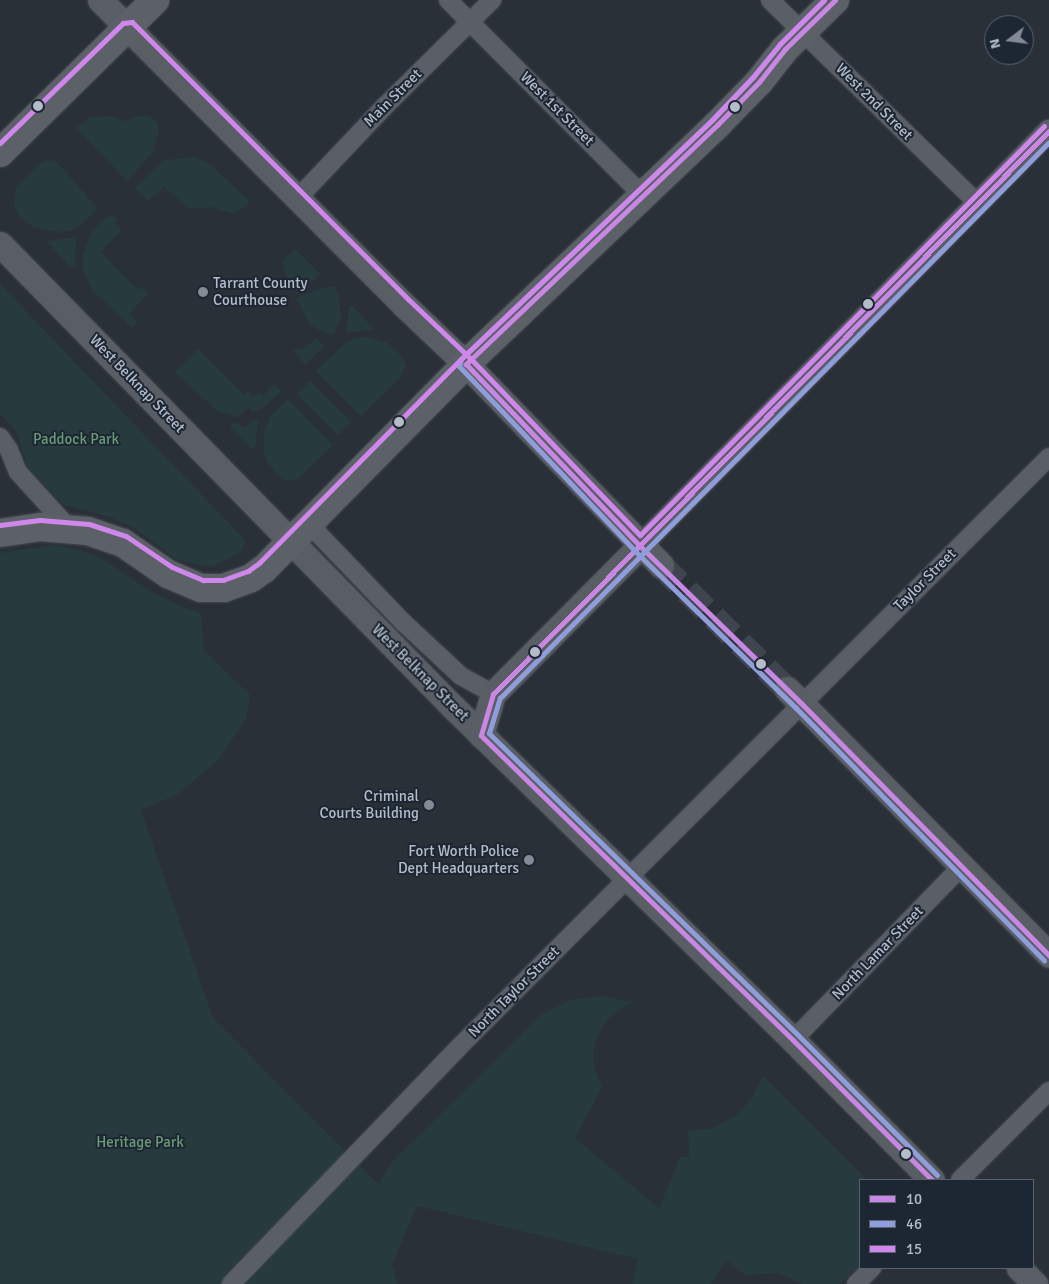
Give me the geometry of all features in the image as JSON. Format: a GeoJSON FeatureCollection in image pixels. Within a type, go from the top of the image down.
{"type":"FeatureCollection","features":[{"type":"Feature","properties":{"kind":"main road"},"geometry":{"type":"LineString","coordinates":[[100,0],[297,199],[466,364],[660,565]]}},
{"type":"Feature","properties":{"kind":"main road"},"geometry":{"type":"LineString","coordinates":[[0,153],[155,0]]}},
{"type":"Feature","properties":{"kind":"main road"},"geometry":{"type":"LineString","coordinates":[[0,533],[40,527],[69,528],[109,537],[123,543],[185,583],[213,590],[231,586],[251,578],[264,569],[466,364],[643,196],[759,82],[785,49],[835,0]]}},
{"type":"Feature","properties":{"kind":"main road","name":"West Belknap Street"},"geometry":{"type":"LineString","coordinates":[[0,244],[299,532],[481,735],[629,878],[931,1179]]}},
{"type":"Feature","properties":{"kind":"main road"},"geometry":{"type":"LineString","coordinates":[[481,735],[494,694],[640,546]]}},
{"type":"Feature","properties":{"kind":"main road"},"geometry":{"type":"LineString","coordinates":[[794,696],[1049,954]]}},
{"type":"Feature","properties":{"kind":"main road"},"geometry":{"type":"LineString","coordinates":[[1020,1269],[1036,1284]]}},
{"type":"Feature","properties":{"kind":"street","name":"West 1st Street"},"geometry":{"type":"LineString","coordinates":[[448,0],[643,196]]}},
{"type":"Feature","properties":{"kind":"street","name":"Main Street"},"geometry":{"type":"LineString","coordinates":[[297,199],[386,106],[492,0]]}},
{"type":"Feature","properties":{"kind":"street","name":"West 2nd Street"},"geometry":{"type":"LineString","coordinates":[[770,0],[978,204]]}},
{"type":"Feature","properties":{"kind":"street"},"geometry":{"type":"LineString","coordinates":[[640,546],[1049,131]]}},
{"type":"Feature","properties":{"kind":"street"},"geometry":{"type":"LineString","coordinates":[[0,437],[9,450],[18,472],[69,528]]}},
{"type":"Feature","properties":{"kind":"street","name":"Taylor Street"},"geometry":{"type":"LineString","coordinates":[[794,696],[1049,457]]}},
{"type":"Feature","properties":{"kind":"street"},"geometry":{"type":"LineString","coordinates":[[299,532],[404,622],[461,676],[494,694]]}},
{"type":"Feature","properties":{"kind":"street","name":"North Taylor Street"},"geometry":{"type":"LineString","coordinates":[[231,1284],[459,1047],[629,878],[794,696]]}},
{"type":"Feature","properties":{"kind":"street","name":"North Lamar Street"},"geometry":{"type":"LineString","coordinates":[[793,1040],[962,866]]}},
{"type":"Feature","properties":{"kind":"street"},"geometry":{"type":"LineString","coordinates":[[961,1179],[1049,1091]]}},
{"type":"Feature","properties":{"kind":"street"},"geometry":{"type":"LineString","coordinates":[[856,1284],[871,1269]]}},
{"type":"Feature","properties":{"kind":"green space"},"geometry":{"type":"Polygon","coordinates":[[[113,116],[121,121],[138,116],[149,116],[157,122],[159,131],[153,152],[127,181],[76,128],[90,117],[113,116]]]}},
{"type":"Feature","properties":{"kind":"green space"},"geometry":{"type":"Polygon","coordinates":[[[195,157],[210,164],[250,202],[234,214],[211,207],[190,209],[164,187],[148,201],[134,188],[164,160],[195,157]]]}},
{"type":"Feature","properties":{"kind":"green space"},"geometry":{"type":"Polygon","coordinates":[[[50,160],[57,162],[98,209],[79,226],[69,231],[56,232],[33,227],[19,215],[14,206],[16,188],[42,162],[50,160]]]}},
{"type":"Feature","properties":{"kind":"green space"},"geometry":{"type":"Polygon","coordinates":[[[106,217],[118,218],[115,224],[121,230],[101,252],[137,289],[141,287],[148,294],[130,313],[137,322],[132,328],[92,290],[83,268],[83,255],[92,231],[106,217]]]}},
{"type":"Feature","properties":{"kind":"green space"},"geometry":{"type":"Polygon","coordinates":[[[76,237],[75,266],[71,268],[46,241],[76,237]]]}},
{"type":"Feature","properties":{"kind":"green space"},"geometry":{"type":"Polygon","coordinates":[[[295,249],[320,274],[315,279],[291,291],[282,261],[295,249]]]}},
{"type":"Feature","properties":{"kind":"green space","name":"Paddock Park"},"geometry":{"type":"Polygon","coordinates":[[[0,284],[246,541],[241,552],[212,567],[177,560],[133,527],[110,517],[64,505],[28,468],[16,430],[0,414],[0,284]]]}},
{"type":"Feature","properties":{"kind":"green space"},"geometry":{"type":"Polygon","coordinates":[[[326,287],[334,287],[339,296],[341,318],[334,334],[329,335],[310,325],[296,298],[326,287]]]}},
{"type":"Feature","properties":{"kind":"green space"},"geometry":{"type":"Polygon","coordinates":[[[349,306],[353,306],[374,329],[346,333],[349,306]]]}},
{"type":"Feature","properties":{"kind":"green space"},"geometry":{"type":"Polygon","coordinates":[[[366,337],[388,343],[398,352],[406,365],[400,378],[361,416],[316,371],[345,343],[354,338],[366,337]]]}},
{"type":"Feature","properties":{"kind":"green space"},"geometry":{"type":"Polygon","coordinates":[[[317,338],[324,346],[305,365],[293,350],[303,349],[317,338]]]}},
{"type":"Feature","properties":{"kind":"green space"},"geometry":{"type":"Polygon","coordinates":[[[198,349],[244,395],[248,392],[253,397],[259,392],[263,396],[274,384],[281,391],[263,408],[253,412],[249,408],[238,417],[217,411],[175,372],[198,349]]]}},
{"type":"Feature","properties":{"kind":"green space"},"geometry":{"type":"Polygon","coordinates":[[[310,381],[351,422],[338,435],[297,394],[310,381]]]}},
{"type":"Feature","properties":{"kind":"green space"},"geometry":{"type":"Polygon","coordinates":[[[288,399],[333,445],[300,477],[293,481],[285,480],[277,474],[268,463],[263,450],[265,428],[271,416],[288,399]]]}},
{"type":"Feature","properties":{"kind":"green space"},"geometry":{"type":"Polygon","coordinates":[[[256,419],[258,422],[255,447],[252,449],[231,428],[231,424],[239,423],[243,428],[256,419]]]}},
{"type":"Feature","properties":{"kind":"green space","name":"Heritage Park"},"geometry":{"type":"Polygon","coordinates":[[[54,545],[75,549],[99,557],[152,592],[179,606],[201,613],[204,650],[250,695],[246,719],[218,760],[178,794],[141,810],[213,1018],[378,1184],[391,1163],[542,1014],[571,1000],[602,996],[633,1002],[618,1010],[605,1022],[597,1037],[593,1054],[595,1071],[602,1087],[575,1138],[659,1208],[680,1157],[689,1157],[688,1131],[713,1128],[735,1116],[752,1098],[763,1076],[866,1179],[859,1179],[859,1265],[840,1284],[802,1284],[779,1273],[746,1275],[726,1260],[711,1284],[632,1284],[638,1259],[417,1206],[392,1264],[398,1284],[0,1284],[0,553],[54,545]]]}},
{"type":"Feature","properties":{"kind":"tunnel"},"geometry":{"type":"LineString","coordinates":[[661,565],[787,689]]}},
{"type":"Feature","properties":{"kind":"transit line","name":"46"},"geometry":{"type":"LineString","coordinates":[[824,0],[780,44],[753,77],[712,120],[461,359],[459,366],[635,551],[796,708],[1044,960]]}},
{"type":"Feature","properties":{"kind":"transit line","name":"15"},"geometry":{"type":"LineString","coordinates":[[0,525],[40,520],[89,524],[126,536],[172,567],[203,580],[223,580],[248,571],[259,563],[461,359],[712,120],[753,77],[780,44],[824,0]]}},
{"type":"Feature","properties":{"kind":"transit line","name":"10"},"geometry":{"type":"LineString","coordinates":[[835,0],[785,49],[759,82],[717,125],[466,364],[640,546],[801,703],[1049,955]]}},
{"type":"Feature","properties":{"kind":"transit line","name":"15"},"geometry":{"type":"LineString","coordinates":[[0,143],[123,23],[132,22],[409,300],[471,359],[640,535],[1044,126]]}},
{"type":"Feature","properties":{"kind":"transit line","name":"10"},"geometry":{"type":"LineString","coordinates":[[931,1179],[793,1040],[481,735],[493,694],[1049,131]]}},
{"type":"Feature","properties":{"kind":"transit line","name":"46"},"geometry":{"type":"LineString","coordinates":[[937,1175],[798,1035],[489,733],[500,698],[1049,142]]}},
{"type":"Feature","properties":{"kind":"place","name":"Tarrant County Courthouse"},"geometry":{"type":"Point","coordinates":[203,292]}},
{"type":"Feature","properties":{"kind":"place","name":"Criminal Courts Building"},"geometry":{"type":"Point","coordinates":[429,805]}},
{"type":"Feature","properties":{"kind":"place","name":"Fort Worth Police Dept Headquarters"},"geometry":{"type":"Point","coordinates":[529,860]}}]}
